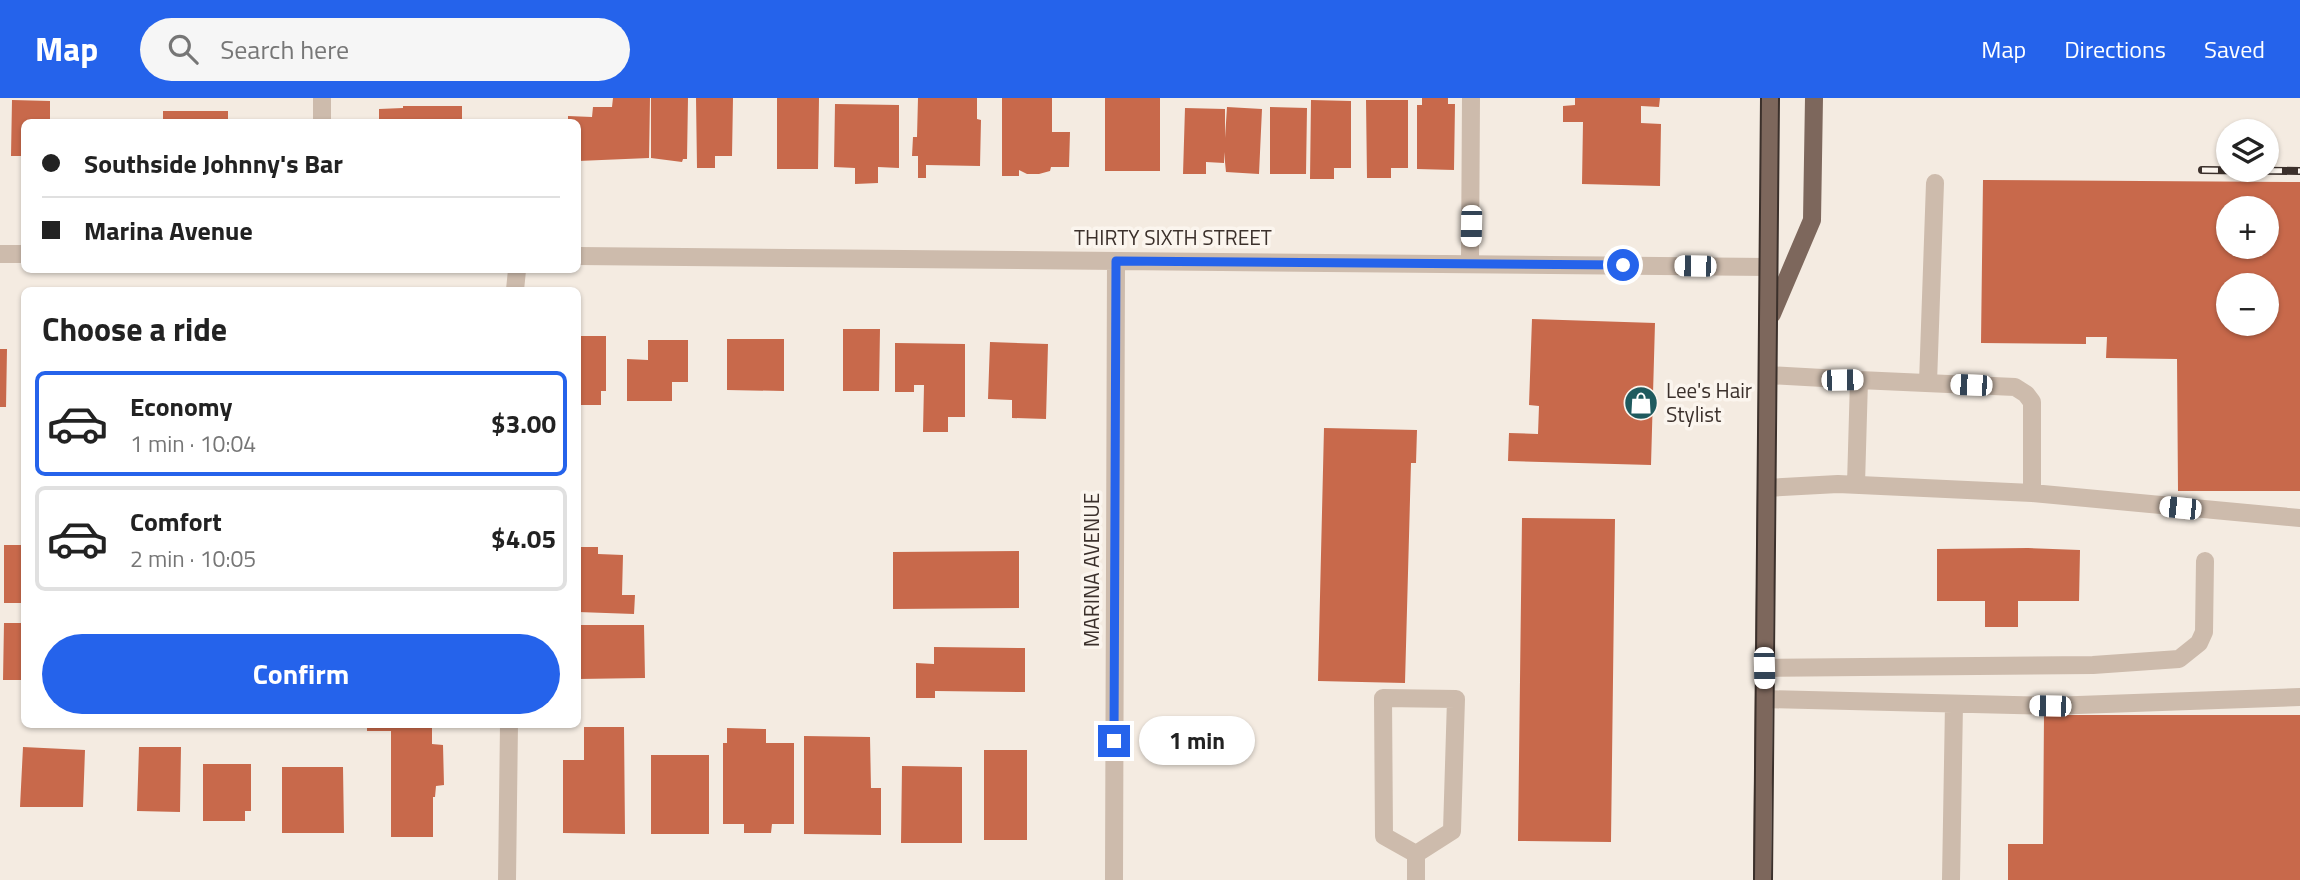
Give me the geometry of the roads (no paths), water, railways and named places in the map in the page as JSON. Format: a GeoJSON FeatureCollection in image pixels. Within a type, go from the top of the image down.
{"type":"FeatureCollection","features":[{"type":"Feature","properties":{"kind":"main road"},"geometry":{"type":"LineString","coordinates":[[1762,880],[1770,98]]}},
{"type":"Feature","properties":{"kind":"main road"},"geometry":{"type":"LineString","coordinates":[[1767,324],[1812,219],[1814,98]]}},
{"type":"Feature","properties":{"kind":"street"},"geometry":{"type":"LineString","coordinates":[[321,119],[322,98]]}},
{"type":"Feature","properties":{"kind":"street"},"geometry":{"type":"LineString","coordinates":[[1471,98],[1471,263]]}},
{"type":"Feature","properties":{"kind":"street"},"geometry":{"type":"LineString","coordinates":[[1928,383],[1935,183]]}},
{"type":"Feature","properties":{"kind":"street"},"geometry":{"type":"LineString","coordinates":[[0,254],[21,254]]}},
{"type":"Feature","properties":{"kind":"street","name":"THIRTY SIXTH STREET"},"geometry":{"type":"LineString","coordinates":[[581,256],[1768,267]]}},
{"type":"Feature","properties":{"kind":"street","name":"MARINA AVENUE"},"geometry":{"type":"LineString","coordinates":[[1114,880],[1116,261]]}},
{"type":"Feature","properties":{"kind":"street"},"geometry":{"type":"LineString","coordinates":[[1767,375],[2015,387],[2032,402],[2032,493]]}},
{"type":"Feature","properties":{"kind":"street"},"geometry":{"type":"LineString","coordinates":[[1856,484],[1859,380]]}},
{"type":"Feature","properties":{"kind":"street"},"geometry":{"type":"LineString","coordinates":[[1766,488],[1856,484],[2032,493],[2300,519]]}},
{"type":"Feature","properties":{"kind":"street"},"geometry":{"type":"LineString","coordinates":[[1764,668],[2093,665],[2179,659],[2199,643],[2204,632],[2204,561]]}},
{"type":"Feature","properties":{"kind":"street"},"geometry":{"type":"LineString","coordinates":[[1764,699],[2050,706],[2300,697]]}},
{"type":"Feature","properties":{"kind":"street"},"geometry":{"type":"LineString","coordinates":[[1383,698],[1456,699],[1452,831],[1416,855],[1384,836],[1383,698]]}},
{"type":"Feature","properties":{"kind":"street"},"geometry":{"type":"LineString","coordinates":[[1951,880],[1954,704]]}},
{"type":"Feature","properties":{"kind":"street"},"geometry":{"type":"LineString","coordinates":[[507,880],[509,728]]}},
{"type":"Feature","properties":{"kind":"street"},"geometry":{"type":"LineString","coordinates":[[1416,855],[1416,880]]}},
{"type":"Feature","properties":{"kind":"tram line"},"geometry":{"type":"LineString","coordinates":[[1754,880],[1761,98]]}},
{"type":"Feature","properties":{"kind":"tram line"},"geometry":{"type":"LineString","coordinates":[[1772,880],[1779,98]]}},
{"type":"Feature","properties":{"kind":"railway"},"geometry":{"type":"LineString","coordinates":[[2202,170],[2300,171]]}},
{"type":"Feature","properties":{"kind":"place","name":"Lee's Hair Stylist"},"geometry":{"type":"Point","coordinates":[1641,403]}}]}
